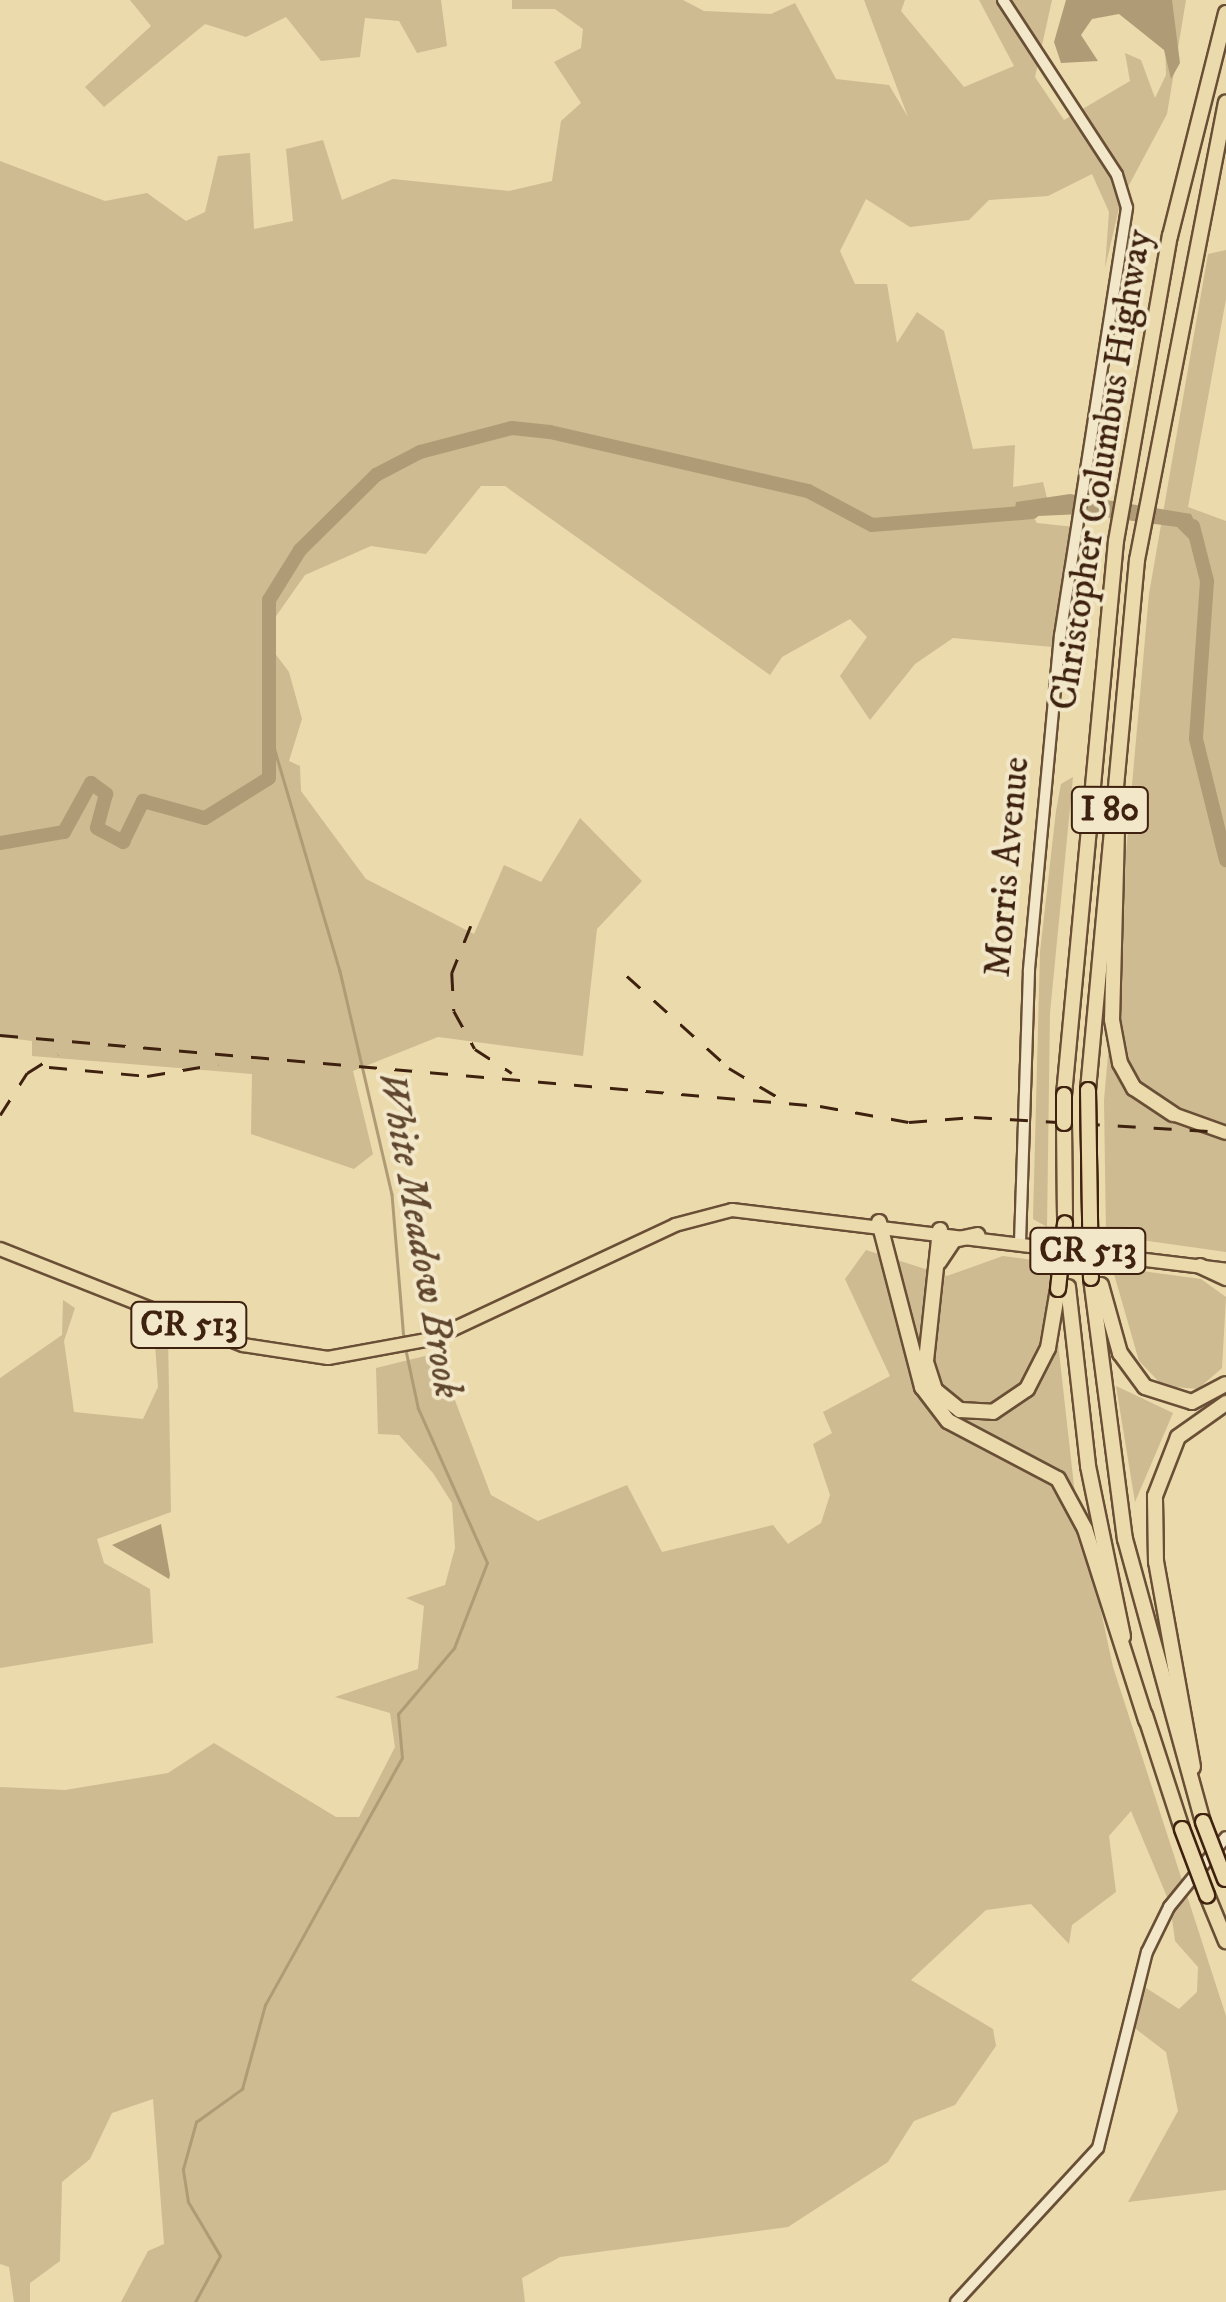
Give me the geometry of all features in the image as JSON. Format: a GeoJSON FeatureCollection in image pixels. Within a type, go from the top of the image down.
{"type":"FeatureCollection","features":[{"type":"Feature","properties":{"kind":"highway","name":"Christopher Columbus Highway"},"geometry":{"type":"LineString","coordinates":[[1063,1288],[1064,1095],[1116,541],[1170,236],[1226,13]]}},
{"type":"Feature","properties":{"kind":"highway","name":"Christopher Columbus Highway"},"geometry":{"type":"LineString","coordinates":[[1096,1282],[1088,1196],[1088,1090],[1121,698],[1145,504],[1226,103]]}},
{"type":"Feature","properties":{"kind":"highway"},"geometry":{"type":"LineString","coordinates":[[1121,698],[1112,1020],[1127,1077],[1173,1114]]}},
{"type":"Feature","properties":{"kind":"highway"},"geometry":{"type":"LineString","coordinates":[[879,1222],[922,1387],[948,1420],[1058,1480],[1086,1529],[1182,1830],[1226,1941]]}},
{"type":"Feature","properties":{"kind":"highway"},"geometry":{"type":"LineString","coordinates":[[940,1230],[927,1371],[942,1397],[976,1414],[1007,1405],[1035,1378],[1063,1288]]}},
{"type":"Feature","properties":{"kind":"highway"},"geometry":{"type":"LineString","coordinates":[[936,1272],[948,1245],[977,1235]]}},
{"type":"Feature","properties":{"kind":"highway"},"geometry":{"type":"LineString","coordinates":[[1200,1266],[1226,1278]]}},
{"type":"Feature","properties":{"kind":"highway"},"geometry":{"type":"LineString","coordinates":[[1096,1282],[1120,1353],[1145,1387],[1192,1402],[1226,1384]]}},
{"type":"Feature","properties":{"kind":"highway"},"geometry":{"type":"LineString","coordinates":[[1096,1282],[1128,1553],[1200,1814],[1225,1880]]}},
{"type":"Feature","properties":{"kind":"highway"},"geometry":{"type":"LineString","coordinates":[[1063,1288],[1098,1521],[1146,1720]]}},
{"type":"Feature","properties":{"kind":"highway"},"geometry":{"type":"LineString","coordinates":[[1200,1814],[1156,1562],[1155,1496],[1178,1437],[1226,1403]]}},
{"type":"Feature","properties":{"kind":"main road"},"geometry":{"type":"LineString","coordinates":[[1173,1114],[1226,1133]]}},
{"type":"Feature","properties":{"kind":"main road","name":"CR 513"},"geometry":{"type":"LineString","coordinates":[[0,1249],[253,1348],[328,1358],[415,1344],[707,1214],[770,1208],[1226,1270]]}},
{"type":"Feature","properties":{"kind":"street","name":"Morris Avenue"},"geometry":{"type":"LineString","coordinates":[[1003,0],[1117,175],[1127,208],[1079,494],[1028,971],[1020,1242]]}},
{"type":"Feature","properties":{"kind":"street"},"geometry":{"type":"LineString","coordinates":[[956,2302],[1098,2148],[1147,1952],[1168,1907],[1226,1837]]}},
{"type":"Feature","properties":{"kind":"shaded area"},"geometry":{"type":"Polygon","coordinates":[[[130,0],[441,0],[447,46],[417,53],[399,21],[365,18],[360,57],[321,61],[286,17],[246,37],[205,24],[104,107],[85,87],[151,26],[130,0]]]}},
{"type":"Feature","properties":{"kind":"shaded area"},"geometry":{"type":"Polygon","coordinates":[[[512,0],[683,0],[704,11],[771,14],[795,3],[836,79],[889,85],[908,117],[864,0],[905,0],[901,11],[964,87],[1014,66],[979,0],[1052,0],[1035,77],[1064,120],[1130,81],[1125,53],[1141,60],[1155,98],[1166,75],[1164,0],[1186,0],[1167,114],[1121,200],[1105,268],[1109,212],[1092,174],[1048,196],[989,200],[969,220],[910,227],[866,199],[840,251],[855,284],[887,284],[897,343],[917,312],[944,331],[973,449],[1015,445],[1013,487],[1043,482],[1048,502],[1028,508],[1037,523],[1084,528],[1064,648],[953,638],[915,664],[870,720],[840,676],[867,637],[850,619],[782,657],[770,675],[505,486],[481,486],[426,554],[371,546],[305,575],[262,636],[289,672],[302,719],[289,761],[300,766],[301,791],[366,879],[474,934],[504,865],[541,882],[580,818],[642,881],[597,929],[583,1056],[438,1037],[353,1071],[373,1154],[354,1169],[251,1134],[252,1074],[32,1056],[32,1041],[0,1037],[0,161],[105,201],[147,193],[186,221],[205,212],[218,156],[250,153],[254,229],[293,221],[286,149],[323,140],[342,200],[393,179],[509,191],[552,181],[561,121],[581,103],[554,62],[581,48],[583,29],[555,9],[512,9],[512,0]]]}},
{"type":"Feature","properties":{"kind":"shaded area"},"geometry":{"type":"Polygon","coordinates":[[[1066,0],[1172,0],[1180,63],[1171,79],[1164,50],[1119,14],[1092,19],[1081,35],[1098,61],[1061,63],[1054,42],[1066,0]]]}},
{"type":"Feature","properties":{"kind":"shaded area"},"geometry":{"type":"Polygon","coordinates":[[[1226,250],[1226,299],[1188,507],[1226,521],[1226,1252],[1106,1235],[1104,1100],[1149,594],[1208,254],[1226,250]]]}},
{"type":"Feature","properties":{"kind":"shaded area"},"geometry":{"type":"Polygon","coordinates":[[[1070,494],[1191,514],[1204,541],[1196,546],[1177,527],[1082,514],[1014,517],[1016,502],[1070,494]]]}},
{"type":"Feature","properties":{"kind":"shaded area"},"geometry":{"type":"Polygon","coordinates":[[[1073,777],[1050,1013],[1047,1227],[1033,1219],[1040,952],[1061,784],[1073,777]]]}},
{"type":"Feature","properties":{"kind":"shaded area"},"geometry":{"type":"Polygon","coordinates":[[[866,1250],[947,1276],[1003,1256],[1049,1262],[1074,1486],[1113,1667],[1226,2016],[1226,2190],[1128,2202],[1178,2111],[1166,2052],[1132,2026],[1143,1986],[1179,2009],[1197,1992],[1198,1967],[1175,1941],[1170,1904],[1131,1811],[1109,1836],[1116,1892],[1072,1925],[1069,1944],[1031,1904],[986,1910],[911,1980],[993,2029],[996,2046],[955,2105],[914,2121],[888,2162],[788,2227],[560,2257],[522,2278],[525,2302],[121,2302],[148,2251],[164,2244],[153,2099],[112,2113],[90,2159],[62,2182],[60,2261],[30,2283],[30,2302],[14,2302],[9,2267],[0,2264],[0,1787],[65,1790],[168,1773],[214,1743],[336,1817],[359,1817],[395,1747],[390,1713],[335,1697],[418,1669],[424,1606],[406,1598],[445,1585],[455,1548],[452,1503],[433,1473],[399,1435],[378,1434],[376,1368],[437,1353],[491,1495],[538,1521],[627,1485],[662,1552],[773,1525],[788,1544],[821,1523],[830,1495],[813,1444],[832,1433],[823,1412],[890,1376],[845,1279],[866,1250]]]}},
{"type":"Feature","properties":{"kind":"shaded area"},"geometry":{"type":"Polygon","coordinates":[[[1112,1267],[1201,1279],[1226,1297],[1222,1368],[1198,1389],[1163,1386],[1139,1361],[1112,1267]]]}},
{"type":"Feature","properties":{"kind":"shaded area"},"geometry":{"type":"Polygon","coordinates":[[[63,1300],[75,1308],[64,1341],[74,1412],[143,1419],[158,1387],[154,1329],[168,1334],[171,1512],[97,1539],[104,1563],[150,1589],[153,1643],[0,1668],[0,1378],[62,1335],[63,1300]]]}},
{"type":"Feature","properties":{"kind":"shaded area"},"geometry":{"type":"Polygon","coordinates":[[[1116,1386],[1173,1413],[1135,1502],[1116,1386]]]}},
{"type":"Feature","properties":{"kind":"shaded area"},"geometry":{"type":"Polygon","coordinates":[[[161,1524],[170,1575],[169,1579],[112,1545],[161,1524]]]}},
{"type":"Feature","properties":{"kind":"waterway"},"geometry":{"type":"LineString","coordinates":[[0,843],[64,832],[91,783],[106,794],[97,828],[123,842],[143,801],[205,818],[269,778],[269,600],[300,550],[376,475],[420,452],[512,428],[550,432],[808,491],[872,525],[1032,512]]}},
{"type":"Feature","properties":{"kind":"waterway"},"geometry":{"type":"LineString","coordinates":[[1193,526],[1207,581],[1196,739],[1226,860]]}},
{"type":"Feature","properties":{"kind":"waterway","name":"White Meadow Brook"},"geometry":{"type":"LineString","coordinates":[[269,730],[340,971],[392,1194],[404,1340]]}},
{"type":"Feature","properties":{"kind":"waterway","name":"White Meadow Brook"},"geometry":{"type":"LineString","coordinates":[[195,2302],[220,2256],[188,2202],[183,2169],[196,2122],[242,2089],[265,2005],[402,1758],[398,1714],[454,1648],[487,1563],[418,1409],[405,1348]]}},
{"type":"Feature","properties":{"kind":"railway"},"geometry":{"type":"LineString","coordinates":[[471,926],[452,973],[454,1011],[475,1049],[512,1073]]}},
{"type":"Feature","properties":{"kind":"railway"},"geometry":{"type":"LineString","coordinates":[[627,976],[729,1068],[776,1096]]}},
{"type":"Feature","properties":{"kind":"railway"},"geometry":{"type":"LineString","coordinates":[[0,1035],[820,1106],[909,1122],[974,1117],[1226,1132]]}},
{"type":"Feature","properties":{"kind":"railway"},"geometry":{"type":"LineString","coordinates":[[0,1115],[27,1073],[57,1054]]}},
{"type":"Feature","properties":{"kind":"railway"},"geometry":{"type":"LineString","coordinates":[[49,1067],[147,1076],[218,1064]]}}]}
